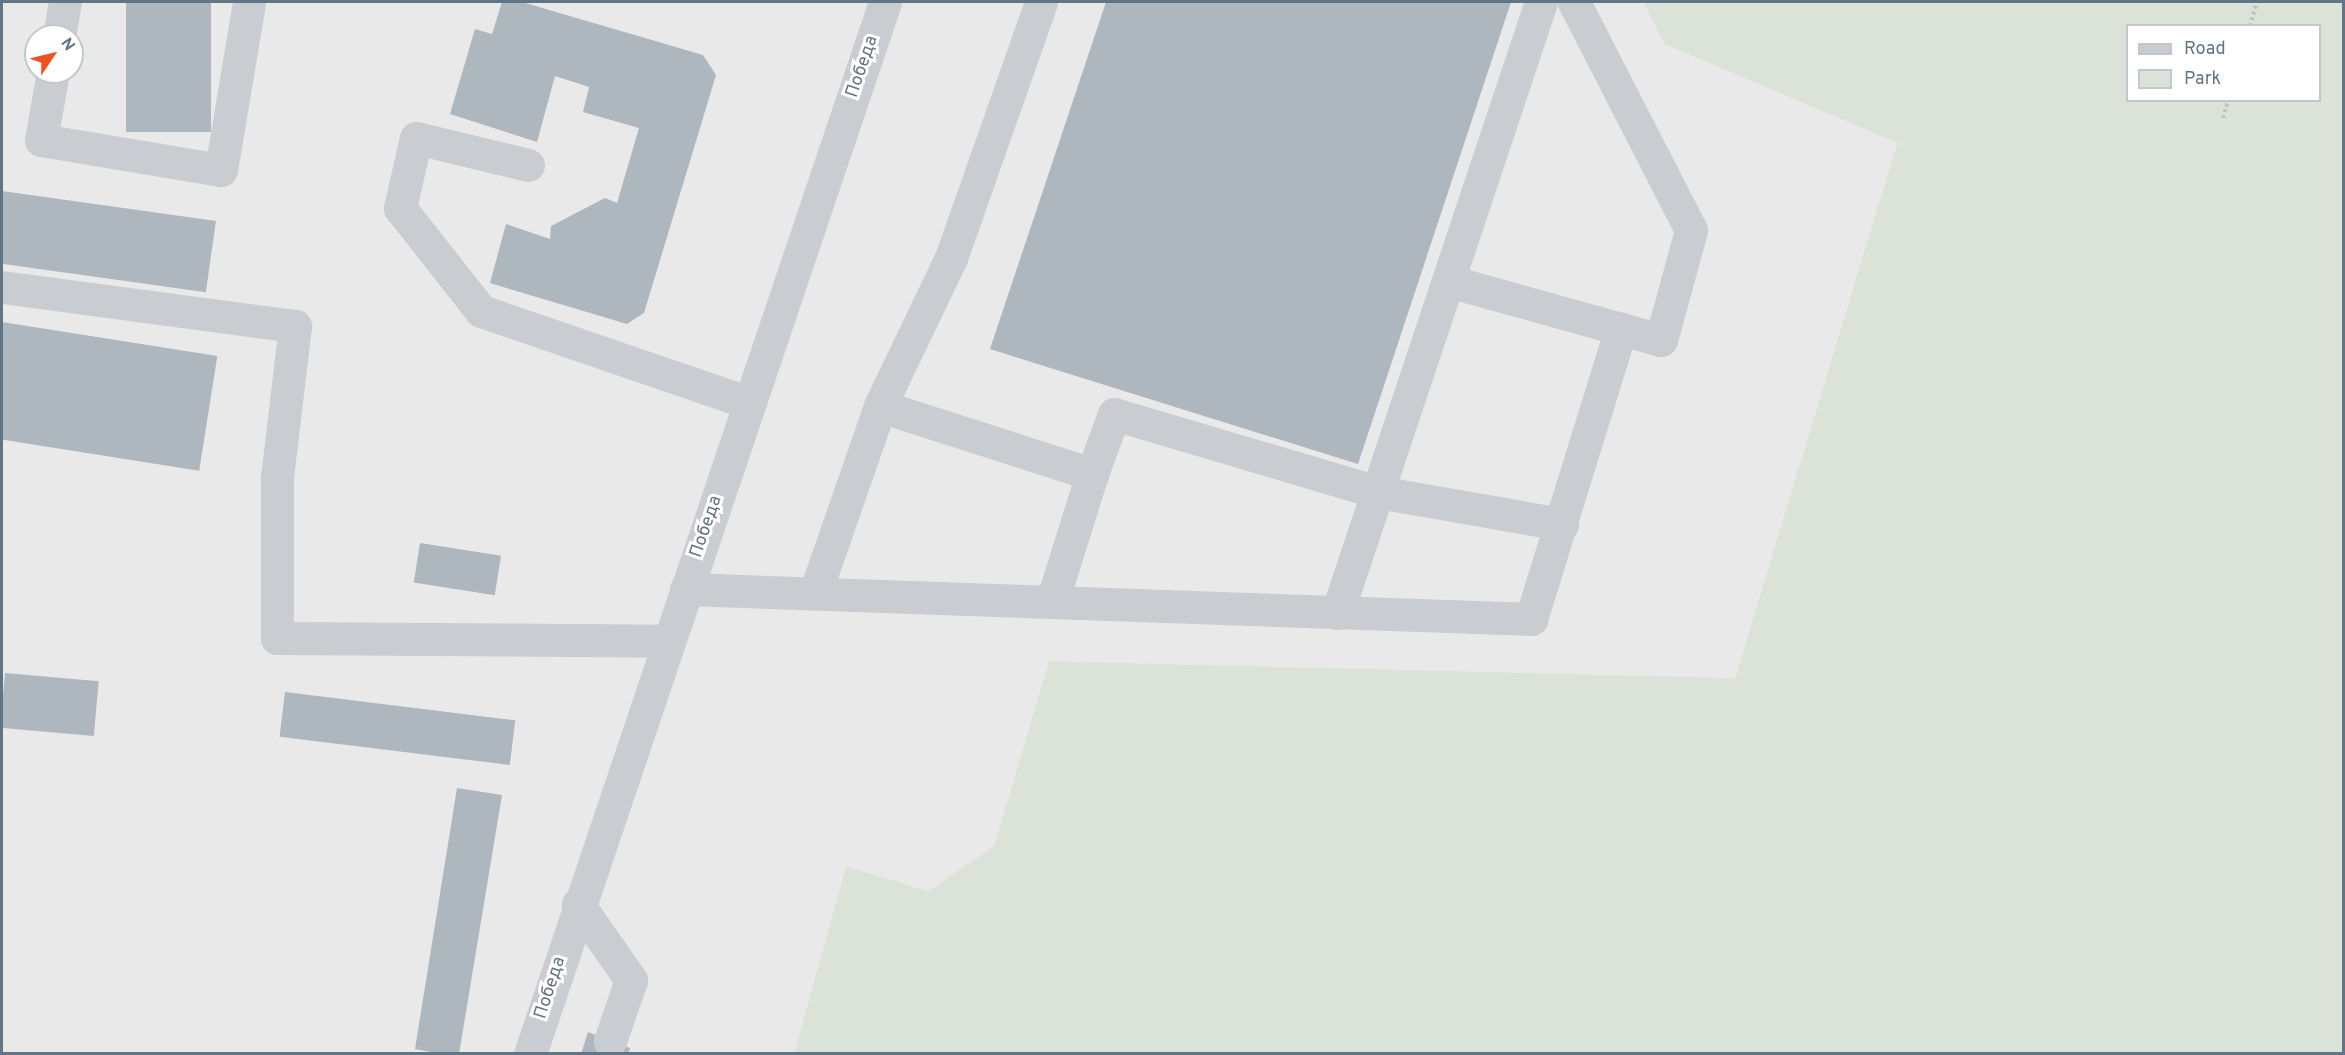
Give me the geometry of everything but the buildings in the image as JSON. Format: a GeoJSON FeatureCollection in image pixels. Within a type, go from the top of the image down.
{"type":"FeatureCollection","features":[{"type":"Feature","properties":{"kind":"street"},"geometry":{"type":"LineString","coordinates":[[61,24],[65,2]]}},
{"type":"Feature","properties":{"kind":"street"},"geometry":{"type":"LineString","coordinates":[[51,84],[41,140],[221,170],[249,2]]}},
{"type":"Feature","properties":{"kind":"street","name":"Победа"},"geometry":{"type":"LineString","coordinates":[[530,1053],[578,904],[885,2]]}},
{"type":"Feature","properties":{"kind":"street"},"geometry":{"type":"LineString","coordinates":[[815,593],[880,406],[951,258],[1041,2]]}},
{"type":"Feature","properties":{"kind":"street"},"geometry":{"type":"LineString","coordinates":[[1337,613],[1541,2]]}},
{"type":"Feature","properties":{"kind":"street"},"geometry":{"type":"LineString","coordinates":[[1448,281],[1661,340],[1691,230],[1574,2]]}},
{"type":"Feature","properties":{"kind":"street"},"geometry":{"type":"LineString","coordinates":[[528,165],[416,138],[400,208],[481,311],[749,403]]}},
{"type":"Feature","properties":{"kind":"street"},"geometry":{"type":"LineString","coordinates":[[2,288],[295,326],[277,478],[276,638],[668,641]]}},
{"type":"Feature","properties":{"kind":"street"},"geometry":{"type":"LineString","coordinates":[[686,589],[1531,619],[1621,329]]}},
{"type":"Feature","properties":{"kind":"street"},"geometry":{"type":"LineString","coordinates":[[880,406],[1092,474]]}},
{"type":"Feature","properties":{"kind":"street"},"geometry":{"type":"LineString","coordinates":[[1052,602],[1092,474],[1114,414],[1378,492],[1562,524]]}},
{"type":"Feature","properties":{"kind":"street"},"geometry":{"type":"LineString","coordinates":[[578,904],[631,980],[610,1041]]}},
{"type":"Feature","properties":{"kind":"path"},"geometry":{"type":"LineString","coordinates":[[2251,24],[2257,2]]}},
{"type":"Feature","properties":{"kind":"path"},"geometry":{"type":"LineString","coordinates":[[2223,118],[2227,102]]}},
{"type":"Feature","properties":{"kind":"shaded area"},"geometry":{"type":"Polygon","coordinates":[[[2,2],[1643,2],[1664,44],[1897,143],[1735,678],[1049,661],[994,846],[928,891],[846,866],[794,1053],[2,1054],[2,2]]]}},
{"type":"Feature","properties":{"kind":"green space"},"geometry":{"type":"Polygon","coordinates":[[[1643,2],[2343,2],[2343,1053],[794,1053],[846,866],[928,891],[994,846],[1049,661],[1735,678],[1897,143],[1664,44],[1643,2]]]}}]}
